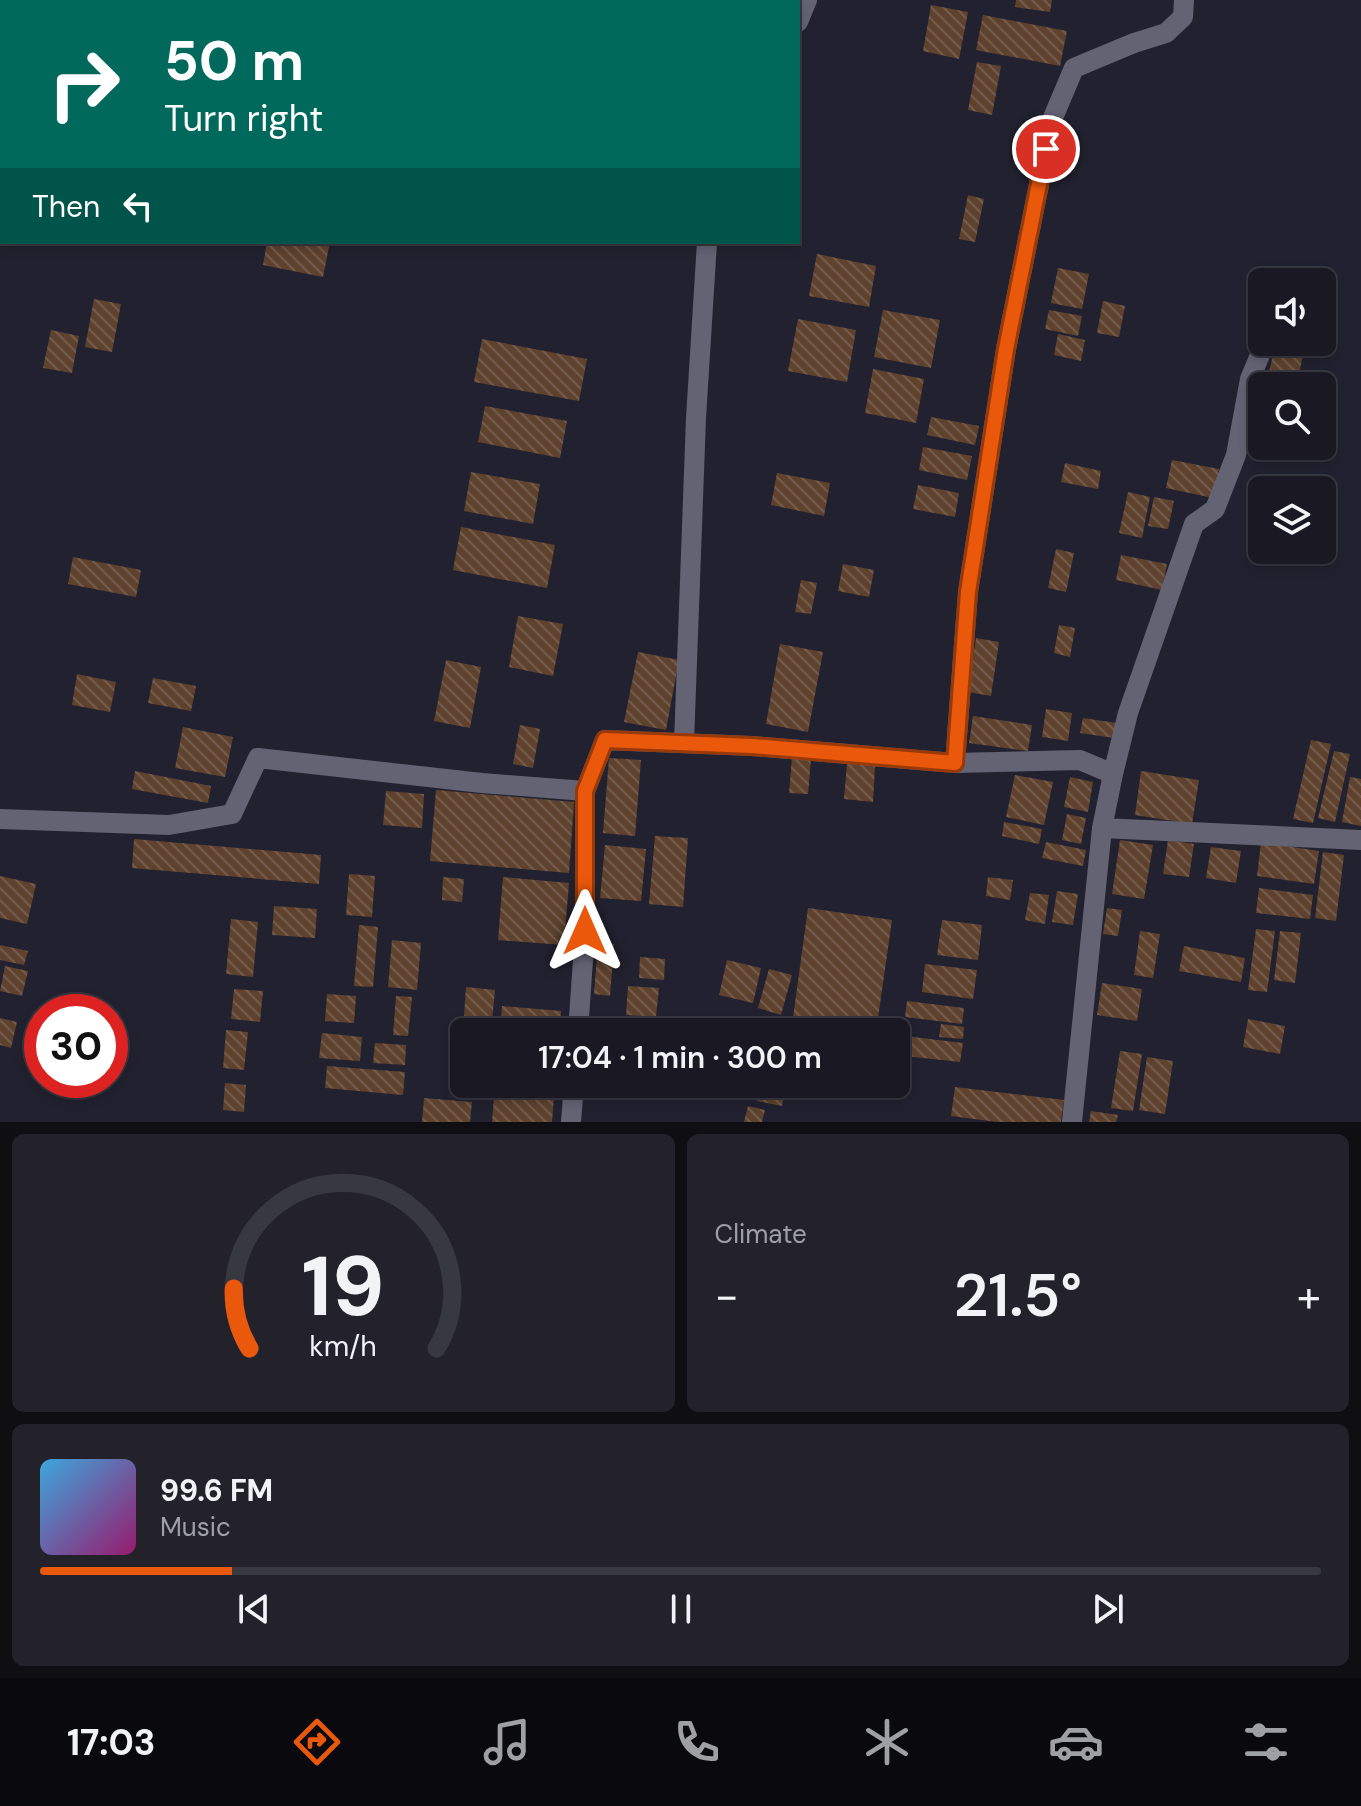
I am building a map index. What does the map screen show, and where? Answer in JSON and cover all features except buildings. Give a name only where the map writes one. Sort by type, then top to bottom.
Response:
[{"type":"street","points":[[955,763],[968,592],[1006,349],[1052,120],[1074,68],[1166,33],[1183,17],[1184,0]]},
{"type":"street","points":[[684,743],[696,418],[707,244]]},
{"type":"street","points":[[1072,1122],[1102,828],[1113,774],[1128,713],[1194,524],[1215,509],[1236,455],[1250,379],[1260,356]]},
{"type":"street","points":[[579,1018],[585,931],[585,791],[605,740],[752,746],[955,763],[1080,760],[1113,774]]},
{"type":"street","points":[[0,819],[169,825],[232,814],[258,758],[585,791]]},
{"type":"street","points":[[1102,828],[1361,840]]},
{"type":"street","points":[[571,1122],[573,1098]]},
{"type":"route","points":[[585,931],[585,791],[605,740],[752,746],[955,763],[968,592],[1006,349],[1046,149]]}]
